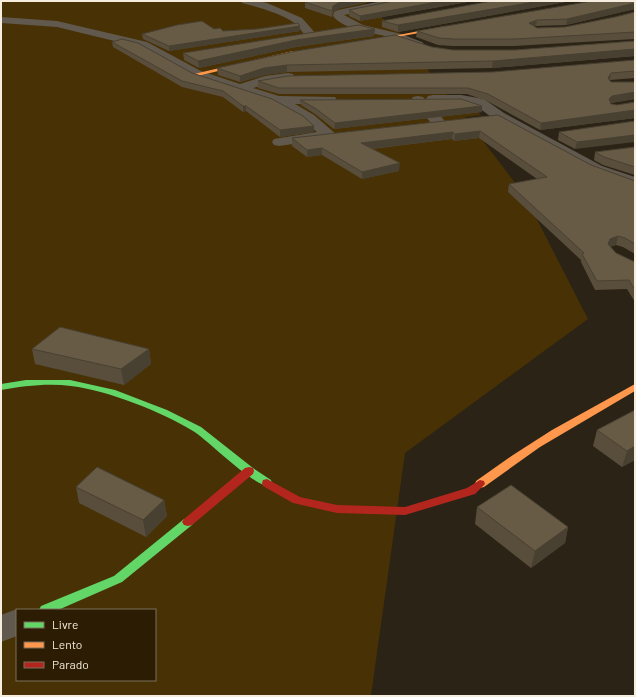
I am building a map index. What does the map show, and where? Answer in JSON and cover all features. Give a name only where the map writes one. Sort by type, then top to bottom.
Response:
[{"type":"street","points":[[246,1],[263,5],[298,20],[311,35]]},
{"type":"street","points":[[398,1],[338,14],[339,18],[359,27],[397,36],[430,47]]},
{"type":"street","points":[[1,20],[57,24],[80,28],[142,44],[169,57],[198,74],[278,100],[309,118],[330,135]]},
{"type":"street","points":[[338,30],[382,23]]},
{"type":"street","points":[[358,43],[458,25]]},
{"type":"street","points":[[296,37],[325,32]]},
{"type":"street","points":[[198,74],[256,60],[304,51]]},
{"type":"street","points":[[169,57],[184,55]]},
{"type":"street","points":[[239,88],[273,78],[301,76]]},
{"type":"street","points":[[278,100],[340,100]]},
{"type":"street","points":[[402,100],[473,100],[486,105],[499,116],[596,169],[635,183]]},
{"type":"street","points":[[418,100],[446,122],[421,126]]},
{"type":"street","points":[[475,118],[499,116]]},
{"type":"street","points":[[279,142],[345,133]]},
{"type":"street","points":[[537,137],[560,134]]},
{"type":"street","points":[[573,156],[596,153]]},
{"type":"street","points":[[1,387],[26,383],[70,383],[112,392],[164,412],[197,430],[249,470],[272,486],[297,500],[337,509],[405,511],[471,491],[506,464],[592,411],[635,387]]},
{"type":"street","points":[[47,609],[118,579],[249,470]]},
{"type":"street","points":[[1,629],[16,622]]},
{"type":"shaded area","points":[[1,1],[363,1],[399,32],[452,101],[465,101],[481,115],[465,117],[525,196],[588,319],[405,453],[371,696],[1,696]]},
{"type":"building","points":[[347,1],[333,6],[332,11],[305,2]]},
{"type":"building","points":[[393,1],[442,1],[360,16],[349,10]]},
{"type":"building","points":[[492,1],[540,1],[398,25],[382,21]]},
{"type":"building","points":[[592,1],[635,1],[635,3],[567,19],[537,20],[529,23],[537,28],[565,27],[635,12],[635,32],[515,39],[453,39],[439,38],[417,31]]},
{"type":"building","points":[[202,21],[214,29],[220,28],[223,31],[257,29],[298,23],[300,26],[169,46],[142,34],[177,25]]},
{"type":"building","points":[[359,25],[375,29],[296,40],[198,61],[183,53]]},
{"type":"building","points":[[395,35],[432,47],[453,50],[515,50],[635,41],[635,49],[493,61],[287,65],[264,68],[240,76],[217,68],[296,51]]},
{"type":"building","points":[[122,39],[138,43],[192,73],[272,99],[303,116],[314,126],[280,130],[223,91],[182,81],[112,42]]},
{"type":"building","points":[[635,60],[635,71],[611,73],[608,78],[611,82],[635,82],[635,92],[612,96],[609,99],[611,104],[617,105],[635,102],[635,110],[541,123],[488,94],[468,88],[279,88],[258,81],[287,76],[493,72]]},
{"type":"building","points":[[461,99],[482,106],[335,123],[315,108],[300,100]]},
{"type":"building","points":[[498,115],[591,165],[635,181],[635,244],[618,236],[610,239],[608,244],[616,253],[635,262],[635,290],[629,280],[597,281],[582,254],[584,253],[509,184],[547,177],[480,131],[455,134],[453,132],[361,143],[400,163],[362,172],[322,148],[307,150],[292,138]]},
{"type":"building","points":[[635,121],[635,135],[577,142],[559,132]]},
{"type":"building","points":[[635,147],[635,167],[604,157],[595,152]]},
{"type":"building","points":[[60,327],[149,349],[121,369],[32,349]]},
{"type":"building","points":[[635,410],[635,446],[627,451],[597,430]]},
{"type":"building","points":[[97,467],[164,500],[143,520],[76,487]]},
{"type":"building","points":[[511,485],[568,527],[535,551],[477,507]]},
{"type":"traffic: fast","points":[[1,387],[26,383],[70,383],[112,392],[164,412],[197,429],[249,471],[267,483]]},
{"type":"traffic: fast","points":[[47,609],[118,579],[188,522]]},
{"type":"traffic: slow","points":[[369,41],[445,27]]},
{"type":"traffic: slow","points":[[197,74],[293,52]]},
{"type":"traffic: slow","points":[[480,484],[498,470],[536,445],[635,387]]},
{"type":"traffic: jam","points":[[188,522],[249,471]]},
{"type":"traffic: jam","points":[[267,483],[297,500],[337,509],[405,511],[471,491],[480,484]]}]
